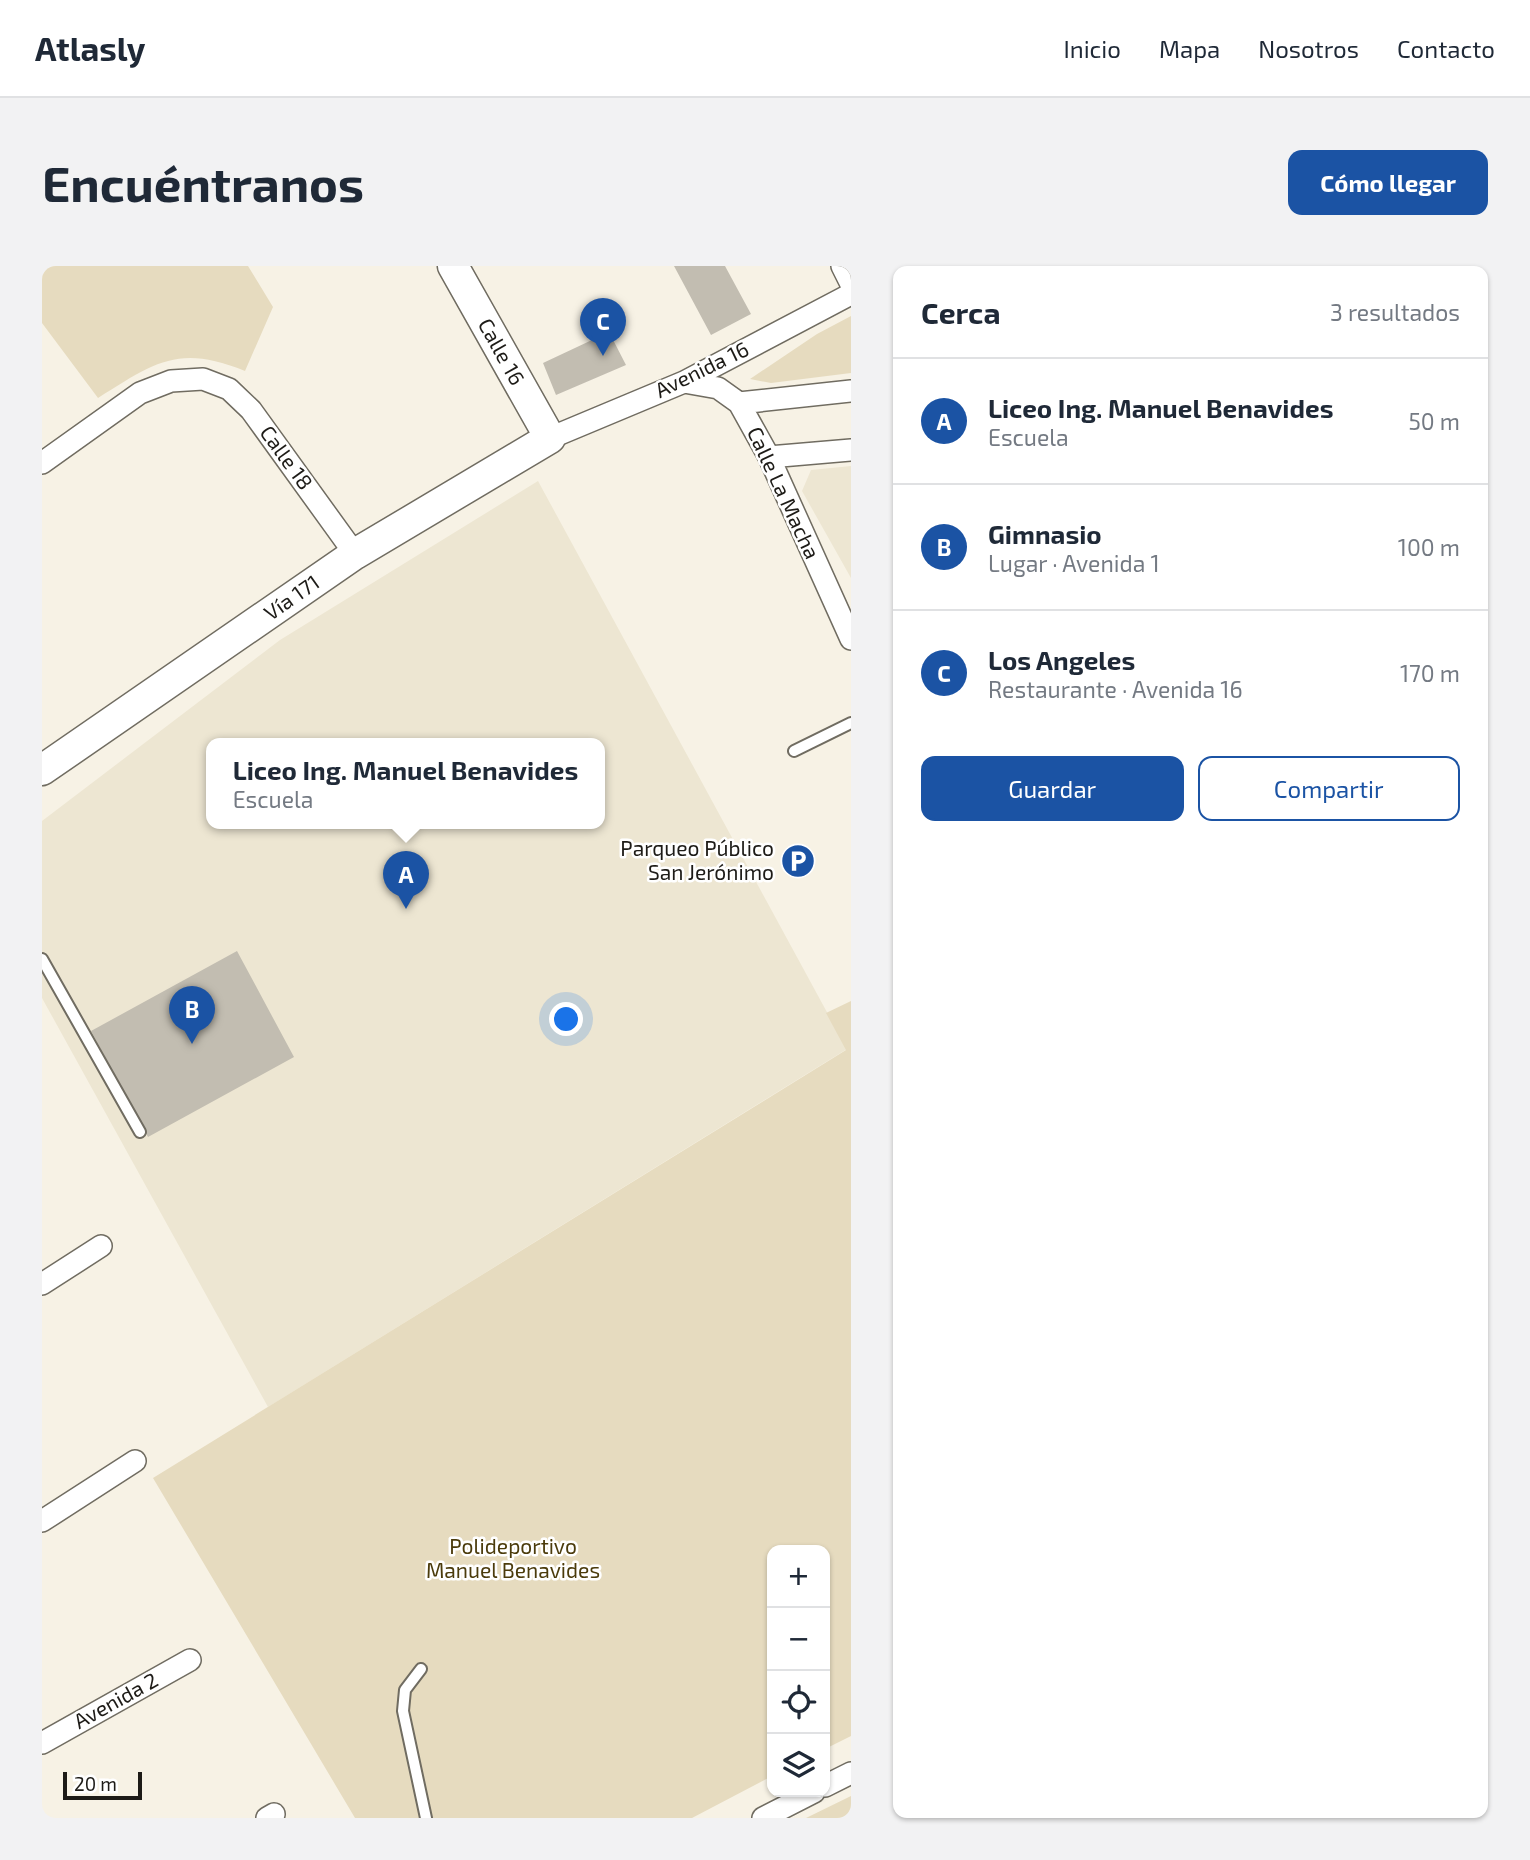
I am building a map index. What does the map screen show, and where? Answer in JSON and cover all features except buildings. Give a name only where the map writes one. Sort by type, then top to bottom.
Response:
[{"type":"main road","name":"Calle 16","points":[[453,266],[550,438]]},
{"type":"main road","name":"Vía 171","points":[[43,766],[355,554],[550,438]]},
{"type":"street","points":[[842,266],[851,284]]},
{"type":"street","name":"Avenida 16","points":[[550,438],[684,382],[851,294]]},
{"type":"street","name":"Calle 18","points":[[42,463],[140,393],[171,381],[203,379],[229,389],[251,410],[355,554]]},
{"type":"street","name":"Calle La Macha","points":[[684,382],[719,388],[739,403],[769,457],[851,639]]},
{"type":"street","points":[[739,403],[851,391]]},
{"type":"street","points":[[769,457],[851,450]]},
{"type":"street","points":[[42,1284],[101,1246]]},
{"type":"street","points":[[42,1521],[135,1461]]},
{"type":"street","name":"Avenida 2","points":[[42,1743],[190,1660]]},
{"type":"street","points":[[830,1784],[851,1773]]},
{"type":"street","points":[[763,1818],[804,1797]]},
{"type":"lane","points":[[794,751],[851,723]]},
{"type":"lane","points":[[42,959],[140,1132]]},
{"type":"lane","points":[[421,1669],[405,1690],[403,1711],[426,1818]]},
{"type":"shaded area","points":[[851,466],[851,578],[802,491],[811,470]]},
{"type":"shaded area","points":[[538,481],[847,1049],[268,1407],[42,998],[42,821],[280,640]]},
{"type":"green space","points":[[42,266],[248,266],[273,307],[245,371],[202,359],[168,361],[136,375],[98,398],[42,323]]},
{"type":"green space","points":[[851,316],[851,373],[771,383],[750,379],[817,334]]},
{"type":"green space","name":"Polideportivo Manuel Benavides","points":[[851,1001],[851,1736],[830,1746],[830,1545],[767,1545],[767,1779],[692,1818],[355,1818],[153,1478],[846,1050],[826,1013]]},
{"type":"green space","points":[[851,1796],[851,1818],[806,1818]]},
{"type":"place","name":"Los Angeles","points":[[603,356]]},
{"type":"place","name":"Parqueo Público San Jerónimo","points":[[798,861]]},
{"type":"place","name":"Liceo Ing. Manuel Benavides","points":[[406,909]]},
{"type":"place","name":"Gimnasio","points":[[192,1044]]}]
